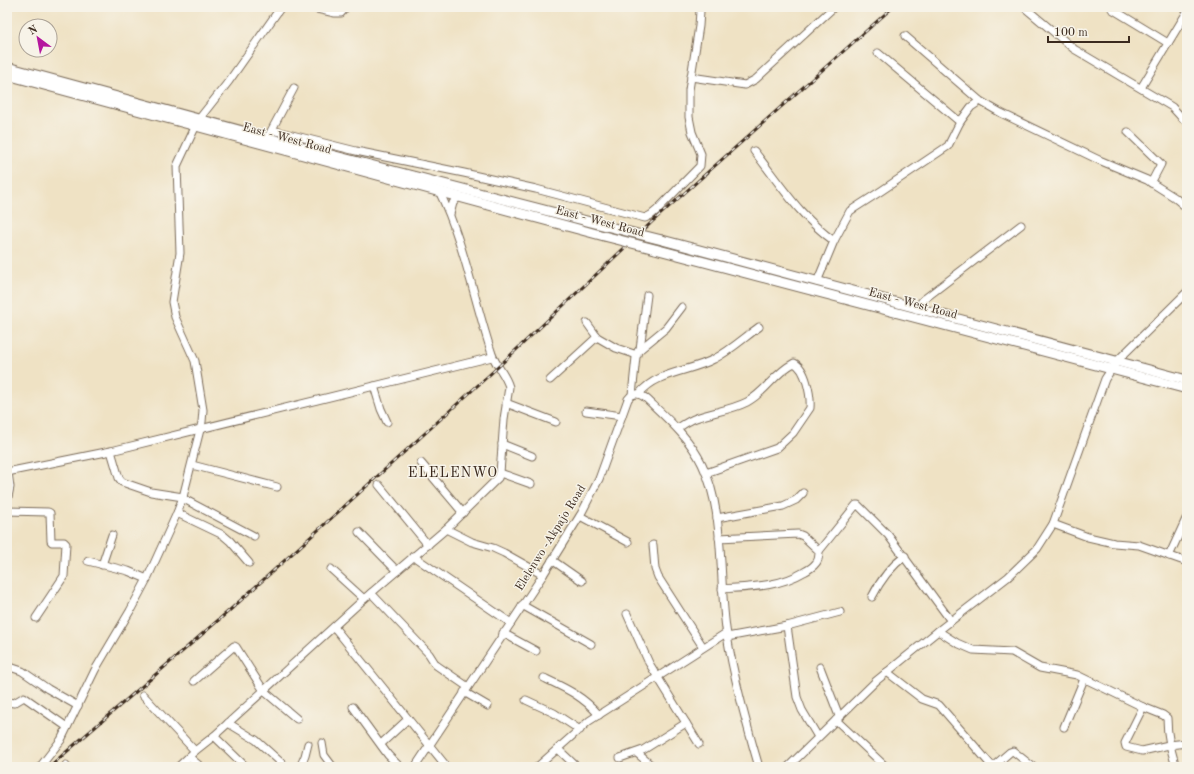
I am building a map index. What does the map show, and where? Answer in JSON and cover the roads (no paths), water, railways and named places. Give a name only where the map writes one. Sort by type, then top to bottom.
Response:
[{"type":"main road","name":"East - West Road","points":[[7,67],[458,197],[1187,390]]},
{"type":"main road","name":"East - West Road","points":[[7,75],[197,123],[269,134],[352,155],[610,227],[1187,380]]},
{"type":"street","points":[[40,767],[54,751],[95,670],[130,611],[147,579],[183,498],[201,428],[203,410],[195,361],[175,317],[172,302],[180,252],[177,166],[197,123],[229,81],[281,7]]},
{"type":"street","points":[[308,7],[335,13],[341,13],[346,7]]},
{"type":"street","points":[[352,155],[528,187],[645,218],[651,216],[700,166],[701,154],[692,132],[689,117],[689,90],[699,26],[700,12],[698,7]]},
{"type":"street","points":[[691,76],[745,85],[756,79],[834,7]]},
{"type":"street","points":[[1024,7],[1074,49],[1172,107],[1183,119],[1187,121]]},
{"type":"street","points":[[1112,9],[1168,44]]},
{"type":"street","points":[[1141,88],[1187,12]]},
{"type":"street","points":[[905,36],[980,101],[1001,114],[1085,154],[1151,183],[1174,197],[1187,208]]},
{"type":"street","points":[[878,53],[960,122]]},
{"type":"street","points":[[269,134],[294,88]]},
{"type":"street","points":[[817,282],[834,241],[850,210],[948,146],[960,122],[972,107],[980,101]]},
{"type":"street","points":[[1128,132],[1160,162],[1160,167],[1151,183]]},
{"type":"street","points":[[754,152],[795,205],[818,229],[834,241]]},
{"type":"street","points":[[178,767],[364,599],[446,529],[493,484],[500,473],[506,403],[509,387],[508,382],[492,357],[450,214],[439,191]]},
{"type":"street","points":[[450,214],[453,203],[458,197]]},
{"type":"street","points":[[916,309],[923,300],[1021,225]]},
{"type":"street","points":[[788,767],[862,694],[938,631],[996,587],[1024,563],[1043,542],[1053,524],[1105,379],[1117,361],[1187,292]]},
{"type":"street","points":[[635,394],[647,295]]},
{"type":"street","points":[[639,352],[666,328],[682,307]]},
{"type":"street","points":[[587,323],[597,337],[616,348],[639,352]]},
{"type":"street","points":[[635,394],[646,385],[659,378],[715,359],[759,327]]},
{"type":"street","points":[[550,380],[597,337]]},
{"type":"street","points":[[7,502],[10,487],[8,472],[111,451],[492,357]]},
{"type":"street","points":[[678,428],[696,418],[746,402],[754,397],[774,376],[785,368],[794,363],[800,367],[806,381],[810,408],[793,433],[777,448],[706,473]]},
{"type":"street","points":[[374,386],[381,409],[387,422]]},
{"type":"street","points":[[635,394],[646,398],[678,428],[697,455],[706,473],[714,495],[727,635],[741,706],[759,767]]},
{"type":"street","name":"Elelenwo -Akpajo Road","points":[[415,767],[543,575],[580,516],[599,479],[628,399],[635,394]]},
{"type":"street","points":[[506,403],[556,422]]},
{"type":"street","points":[[586,411],[622,416]]},
{"type":"street","points":[[502,444],[532,456]]},
{"type":"street","points":[[111,451],[119,478],[122,482],[151,492],[183,498],[254,536]]},
{"type":"street","points":[[421,463],[463,513]]},
{"type":"street","points":[[192,465],[277,487]]},
{"type":"street","points":[[500,473],[531,484]]},
{"type":"street","points":[[379,485],[428,545]]},
{"type":"street","points":[[717,518],[783,506],[796,500],[803,493]]},
{"type":"street","points":[[722,589],[763,586],[793,578],[816,564],[819,551],[856,505],[858,505],[888,535],[905,556],[951,621]]},
{"type":"street","points":[[7,511],[50,513],[51,541],[64,542],[66,544],[64,576],[36,618]]},
{"type":"street","points":[[177,513],[230,540],[249,563]]},
{"type":"street","points":[[580,516],[628,542]]},
{"type":"street","points":[[1169,556],[1186,519]]},
{"type":"street","points":[[1053,524],[1088,537],[1114,543],[1139,545],[1187,562]]},
{"type":"street","points":[[446,529],[472,542],[504,553],[543,575]]},
{"type":"street","points":[[359,532],[397,571]]},
{"type":"street","points":[[719,538],[798,534],[803,536],[819,551]]},
{"type":"street","points":[[102,565],[112,535]]},
{"type":"street","points":[[653,545],[655,569],[658,577],[703,647]]},
{"type":"street","points":[[413,556],[511,623]]},
{"type":"street","points":[[872,597],[888,570],[905,556]]},
{"type":"street","points":[[552,560],[582,581]]},
{"type":"street","points":[[88,561],[128,571],[147,579]]},
{"type":"street","points":[[330,569],[364,599]]},
{"type":"street","points":[[371,593],[429,654],[436,665],[488,706]]},
{"type":"street","points":[[522,605],[591,644]]},
{"type":"street","points":[[537,767],[589,721],[703,647],[727,635],[787,626],[840,612]]},
{"type":"street","points":[[627,614],[643,652],[699,744]]},
{"type":"street","points":[[787,626],[797,697],[802,710],[818,737]]},
{"type":"street","points":[[334,627],[430,744],[447,767]]},
{"type":"street","points":[[938,631],[957,643],[973,650],[1012,652],[1040,668],[1072,673],[1142,707],[1165,716],[1166,732],[1176,767]]},
{"type":"street","points":[[503,633],[536,651]]},
{"type":"street","points":[[194,681],[234,646],[264,690],[296,719]]},
{"type":"street","points":[[7,666],[22,671],[48,689],[78,706]]},
{"type":"street","points":[[820,667],[837,718],[886,767]]},
{"type":"street","points":[[887,672],[920,698],[939,705],[991,765],[995,765],[1013,751],[1033,767]]},
{"type":"street","points":[[544,678],[577,694],[599,715]]},
{"type":"street","points":[[1064,727],[1084,679]]},
{"type":"street","points":[[143,695],[195,751]]},
{"type":"street","points":[[7,702],[14,703],[24,697],[67,727]]},
{"type":"street","points":[[526,700],[554,713],[580,730]]},
{"type":"street","points":[[353,707],[388,755],[400,767]]},
{"type":"street","points":[[1142,707],[1125,743],[1126,747],[1142,751],[1187,743]]},
{"type":"street","points":[[381,744],[408,719]]},
{"type":"street","points":[[228,723],[256,740],[286,767]]},
{"type":"street","points":[[620,758],[637,753],[686,723]]},
{"type":"street","points":[[214,736],[245,766]]},
{"type":"street","points":[[322,743],[324,755],[333,767]]},
{"type":"street","points":[[300,767],[306,756],[308,744]]},
{"type":"street","points":[[558,749],[574,766]]},
{"type":"street","points":[[637,753],[652,767]]},
{"type":"street","points":[[189,757],[201,767]]},
{"type":"railway","points":[[49,767],[230,610],[498,367],[653,221],[893,7]]},
{"type":"district","name":"ELELENWO","points":[[453,473]]}]
